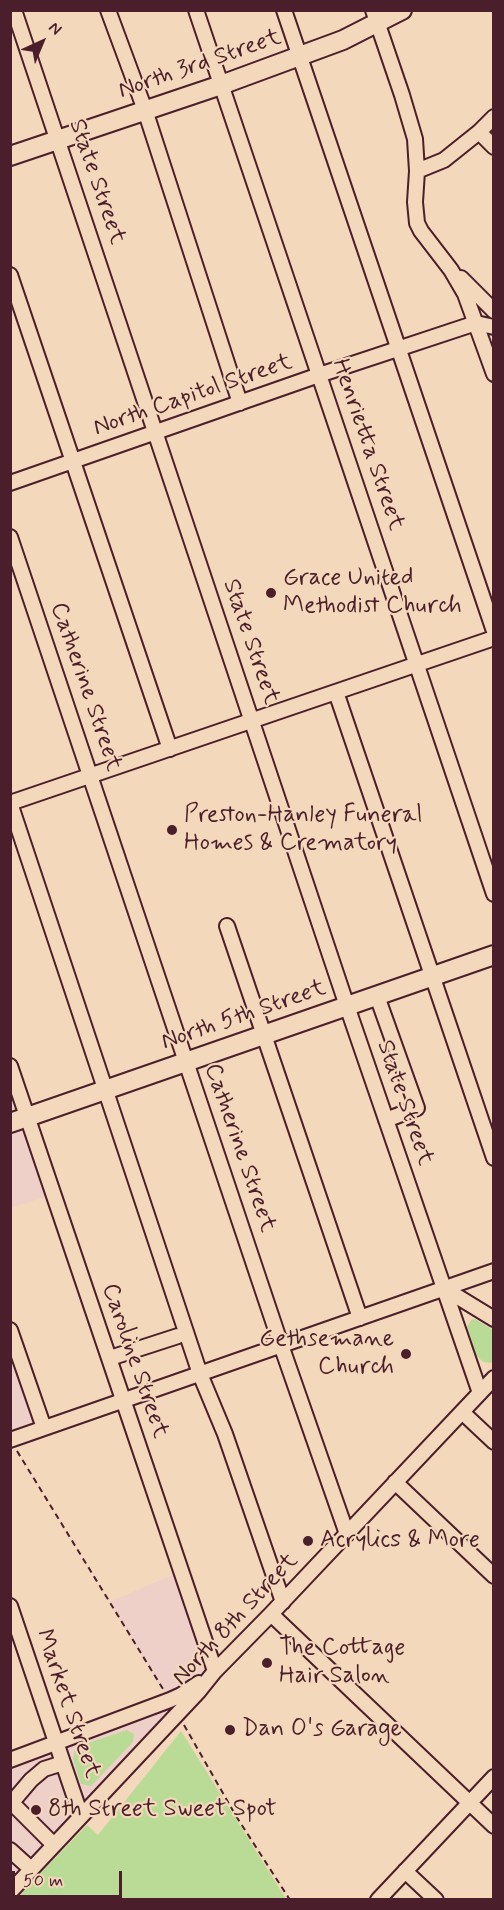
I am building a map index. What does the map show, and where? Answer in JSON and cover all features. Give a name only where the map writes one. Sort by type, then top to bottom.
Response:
[{"type":"main road","name":"North 3rd Street","points":[[10,156],[222,85],[343,40],[375,17],[402,10]]},
{"type":"main road","name":"North 5th Street","points":[[19,1120],[494,955]]},
{"type":"street","name":"State Street","points":[[14,10],[347,1006],[480,1393]]},
{"type":"street","points":[[108,10],[145,110],[240,404]]},
{"type":"street","name":"Henrietta Street","points":[[196,10],[494,894]]},
{"type":"street","points":[[284,10],[494,631]]},
{"type":"street","points":[[375,17],[415,139],[417,223],[462,289],[494,374]]},
{"type":"street","points":[[417,171],[444,160],[494,117]]},
{"type":"street","points":[[478,132],[494,147]]},
{"type":"street","points":[[439,255],[494,311]]},
{"type":"street","points":[[10,275],[170,749]]},
{"type":"street","points":[[476,323],[494,327]]},
{"type":"street","name":"North Capitol Street","points":[[10,483],[319,375],[476,323]]},
{"type":"street","name":"Catherine Street","points":[[10,537],[281,1345],[347,1534]]},
{"type":"street","points":[[283,1602],[225,1434],[200,1374],[10,803],[494,638]]},
{"type":"street","points":[[336,692],[494,1158]]},
{"type":"street","points":[[227,926],[360,1318]]},
{"type":"street","points":[[377,996],[417,1108],[386,1120]]},
{"type":"street","name":"Caroline Street","points":[[10,1066],[19,1120],[110,1358],[215,1671]]},
{"type":"street","points":[[13,1445],[44,1428],[494,1271]]},
{"type":"street","points":[[445,1289],[494,1319]]},
{"type":"street","points":[[10,1330],[44,1428]]},
{"type":"street","points":[[110,1358],[178,1336]]},
{"type":"street","name":"North 8th Street","points":[[10,1892],[178,1714],[215,1671],[494,1378]]},
{"type":"street","points":[[462,1412],[494,1442]]},
{"type":"street","points":[[395,1482],[494,1576]]},
{"type":"street","name":"Market Street","points":[[10,1606],[81,1816]]},
{"type":"street","points":[[271,1614],[494,1826]]},
{"type":"street","points":[[10,1760],[170,1700],[190,1690],[215,1671]]},
{"type":"street","points":[[54,1845],[14,1805],[14,1800],[44,1769],[63,1763]]},
{"type":"street","points":[[378,1899],[494,1777]]},
{"type":"street","points":[[10,1850],[31,1869]]},
{"type":"street","points":[[405,1871],[435,1899]]},
{"type":"path","points":[[13,1445],[170,1700]]},
{"type":"path","points":[[178,1714],[236,1816],[290,1899]]},
{"type":"shaded area","points":[[10,1065],[54,1194],[11,1208],[10,1208]]},
{"type":"shaded area","points":[[10,1330],[44,1428],[10,1440]]},
{"type":"shaded area","points":[[182,1571],[215,1671],[11,1890],[10,1759],[169,1700],[109,1602]]},
{"type":"green space","points":[[475,1319],[493,1330],[493,1360],[491,1363],[483,1362],[476,1355],[467,1327],[471,1320]]},
{"type":"green space","points":[[127,1730],[134,1734],[133,1742],[91,1786],[81,1784],[73,1759],[75,1749]]},
{"type":"green space","points":[[181,1731],[286,1899],[16,1899],[87,1825],[98,1835]]},
{"type":"place","name":"Grace United Methodist Church","points":[[271,593]]},
{"type":"place","name":"Preston-Hanley Funeral Homes & Crematory","points":[[172,830]]},
{"type":"place","name":"Gethsemane Church","points":[[406,1354]]},
{"type":"place","name":"Acrylics & More","points":[[308,1541]]},
{"type":"place","name":"The Cottage Hair Salon","points":[[267,1663]]},
{"type":"place","name":"Dan O's Garage","points":[[230,1730]]},
{"type":"place","name":"8th Street Sweet Spot","points":[[36,1810]]}]
